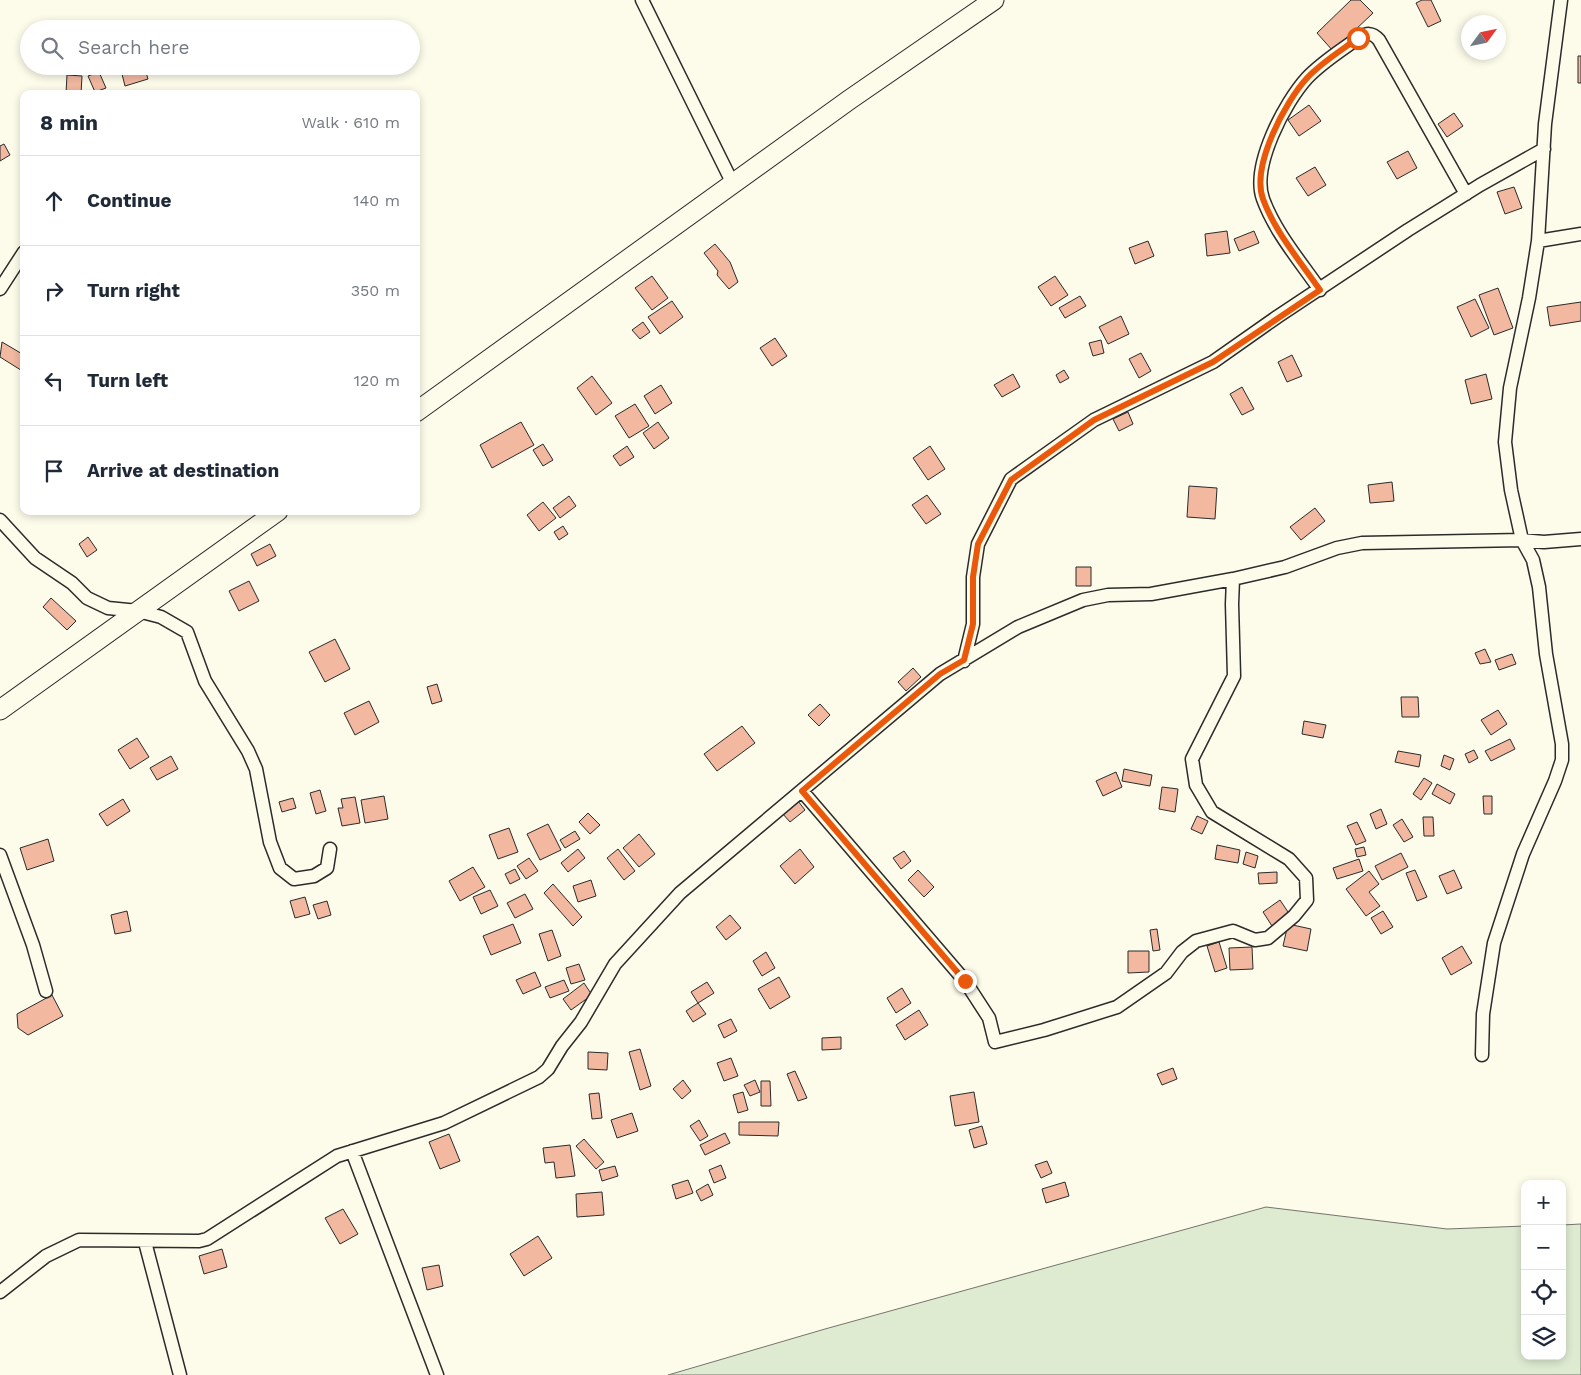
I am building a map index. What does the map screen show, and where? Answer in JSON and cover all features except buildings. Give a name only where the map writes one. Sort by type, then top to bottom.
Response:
[{"type":"street","points":[[642,0],[733,184]]},
{"type":"street","points":[[420,409],[733,184],[994,0]]},
{"type":"street","points":[[1482,1055],[1483,1014],[1494,943],[1523,854],[1555,781],[1562,760],[1562,744],[1546,654],[1539,588],[1533,560],[1522,540],[1511,490],[1504,442],[1510,388],[1529,298],[1538,241],[1544,149],[1561,0]]},
{"type":"street","points":[[1320,290],[1286,241],[1262,198],[1264,155],[1287,103],[1308,77],[1358,38],[1367,33],[1375,35],[1379,40],[1466,194]]},
{"type":"street","points":[[964,660],[973,624],[973,577],[978,544],[1011,480],[1094,420],[1213,362],[1466,194],[1544,149]]},
{"type":"street","points":[[1538,241],[1581,234]]},
{"type":"street","points":[[0,289],[20,258]]},
{"type":"street","points":[[0,710],[272,515]]},
{"type":"street","points":[[0,520],[35,558],[72,583],[87,598],[108,608],[138,611],[161,617],[187,632],[205,681],[248,751],[256,769],[270,842],[280,868],[294,879],[314,876],[327,868],[330,849]]},
{"type":"street","points":[[0,1292],[46,1256],[79,1240],[146,1242],[199,1241],[207,1239],[314,1170],[352,1151],[444,1123],[539,1077],[548,1069],[562,1046],[581,1022],[615,964],[680,893],[940,674],[986,644],[1018,627],[1083,600],[1108,594],[1151,594],[1233,579],[1285,567],[1337,548],[1362,543],[1522,540],[1544,542],[1581,539]]},
{"type":"street","points":[[802,791],[965,981],[989,1018],[995,1042],[1044,1030],[1117,1007],[1166,973],[1182,952],[1196,941],[1233,931],[1255,940],[1268,938],[1294,916],[1307,900],[1306,878],[1289,859],[1212,812],[1196,785],[1192,759],[1234,676],[1233,579]]},
{"type":"street","points":[[0,855],[33,945],[46,991]]},
{"type":"street","points":[[352,1151],[437,1375]]},
{"type":"street","points":[[146,1242],[180,1375]]},
{"type":"green space","points":[[1266,1207],[1447,1229],[1521,1226],[1521,1360],[1566,1360],[1566,1225],[1581,1224],[1581,1375],[668,1375],[825,1329]]},
{"type":"route","points":[[965,981],[802,791],[940,674],[964,660],[973,624],[973,577],[978,544],[1011,480],[1094,420],[1213,362],[1278,316],[1320,290],[1286,241],[1262,198],[1264,155],[1287,103],[1308,77],[1358,38]]}]
